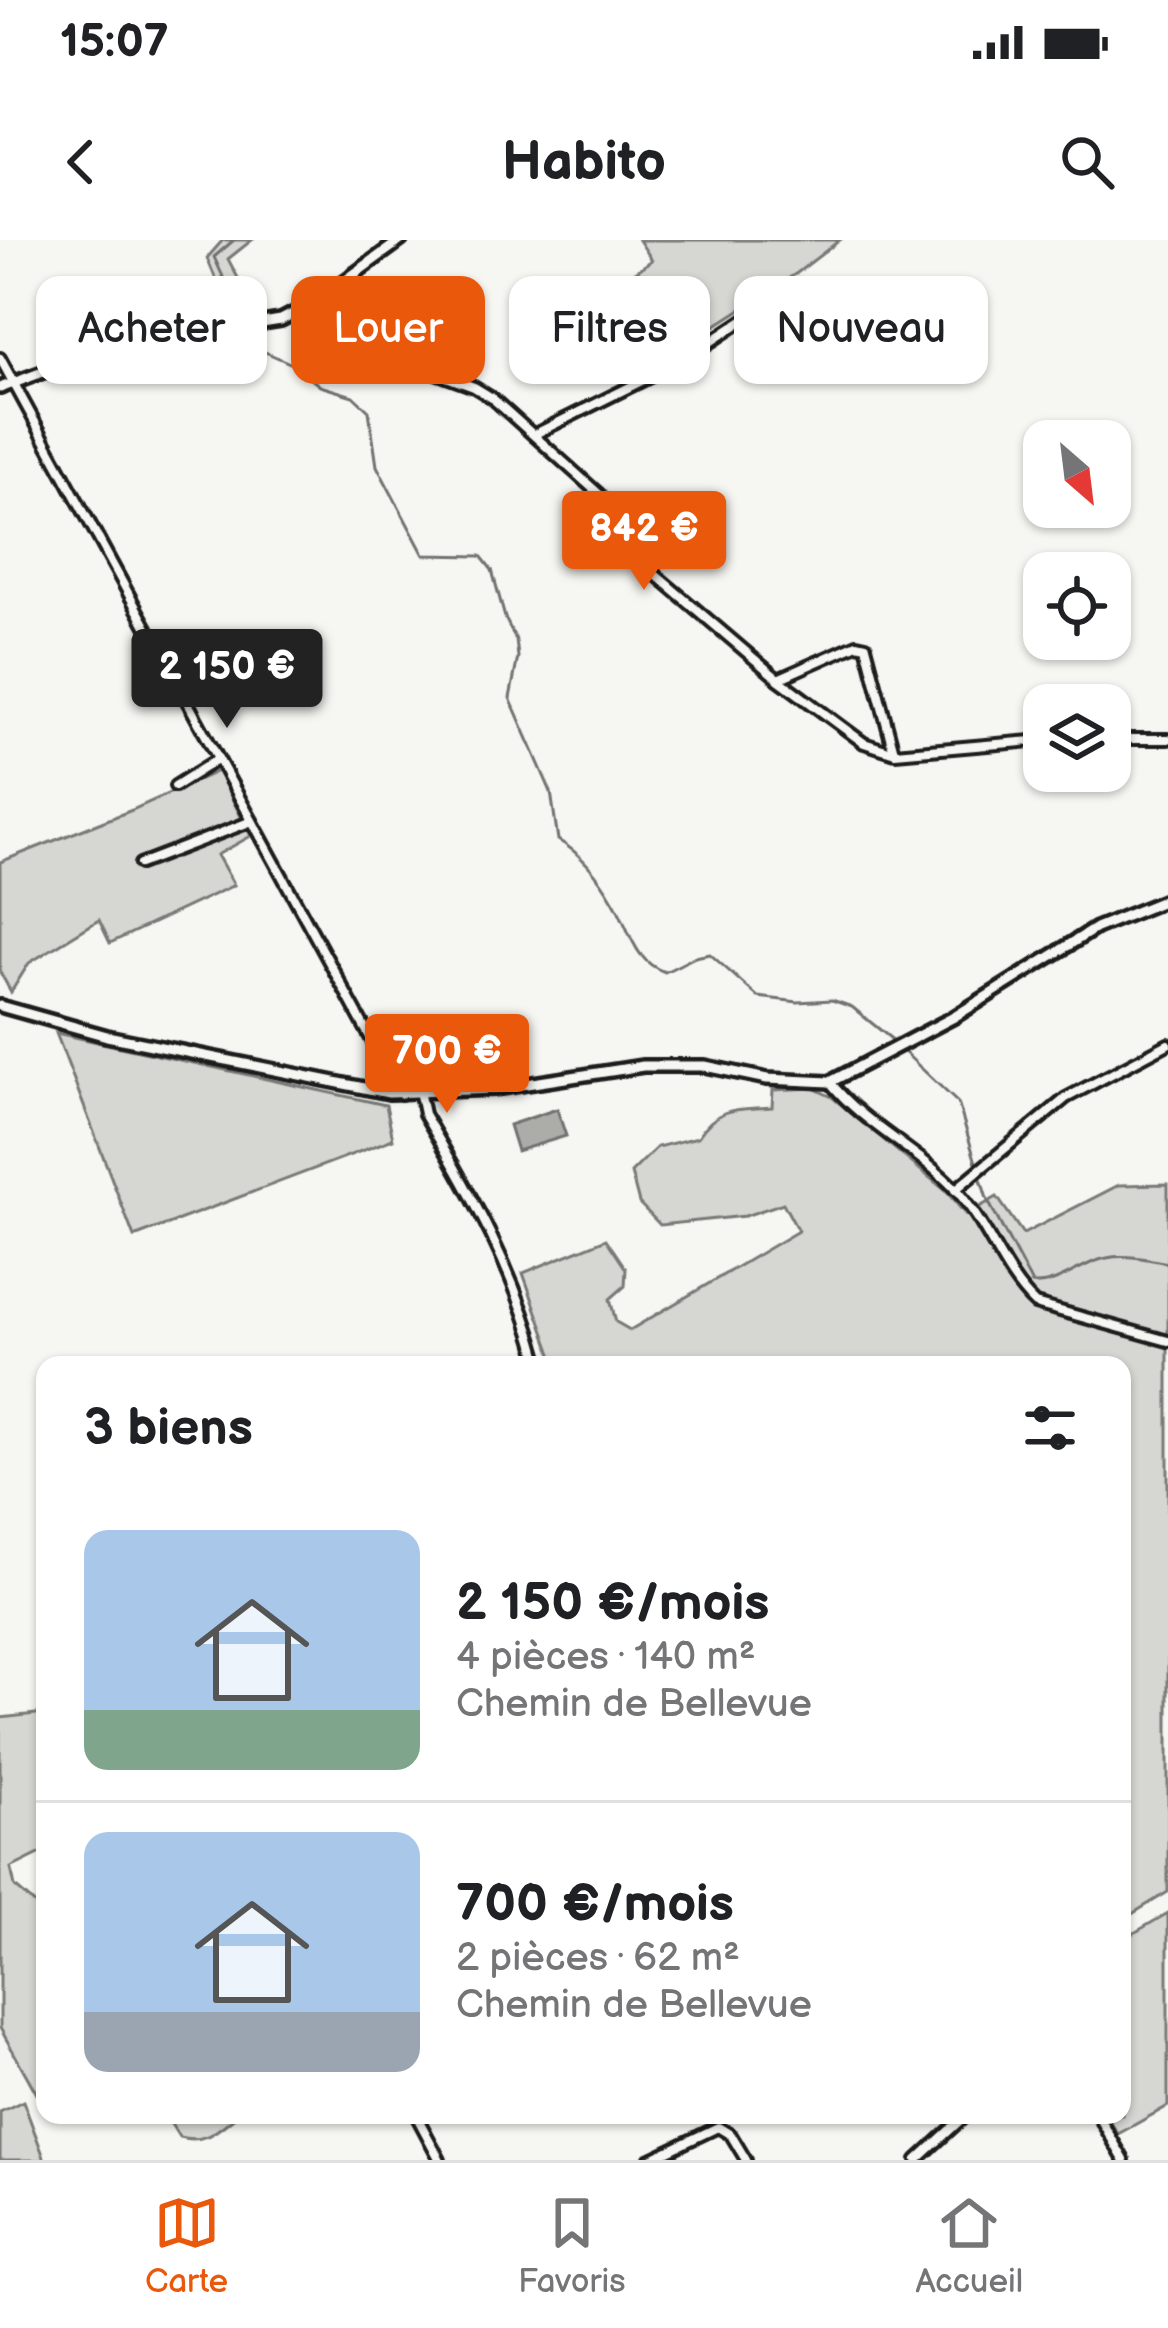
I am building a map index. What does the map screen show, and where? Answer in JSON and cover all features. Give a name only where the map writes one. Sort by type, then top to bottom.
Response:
[{"type":"street","points":[[349,276],[401,240]]},
{"type":"street","points":[[0,388],[107,348],[291,316]]},
{"type":"street","points":[[535,434],[680,362],[734,326]]},
{"type":"street","points":[[0,358],[401,1094]]},
{"type":"street","points":[[466,384],[535,434],[599,494],[650,569],[778,680],[864,743],[895,753],[1023,742]]},
{"type":"street","points":[[778,680],[857,644],[866,646],[895,753]]},
{"type":"street","points":[[1131,739],[1168,739]]},
{"type":"street","points":[[175,787],[218,759]]},
{"type":"street","points":[[140,865],[252,821]]},
{"type":"street","points":[[0,1006],[242,1066],[401,1094],[494,1089],[644,1066],[705,1066],[766,1079],[830,1082],[908,1043],[1077,939],[1168,898]]},
{"type":"street","points":[[956,1190],[1074,1092],[1168,1044]]},
{"type":"street","points":[[830,1082],[956,1190],[998,1248],[1022,1292],[1035,1304],[1168,1341]]},
{"type":"street","points":[[420,1095],[424,1114],[501,1253],[526,1310],[538,1356]]},
{"type":"street","points":[[421,2124],[440,2160]]},
{"type":"street","points":[[917,2160],[956,2124]]},
{"type":"street","points":[[1103,2124],[1124,2160]]},
{"type":"street","points":[[649,2160],[718,2127],[731,2135],[746,2160]]},
{"type":"shaded area","points":[[223,240],[252,240],[228,259],[237,276],[214,276],[207,258]]},
{"type":"shaded area","points":[[639,240],[840,240],[792,276],[734,276],[734,313],[710,329],[710,276],[630,276],[652,260]]},
{"type":"shaded area","points":[[218,771],[251,836],[217,855],[234,885],[110,943],[99,920],[29,963],[11,992],[0,972],[0,862]]},
{"type":"shaded area","points":[[56,1033],[386,1105],[393,1139],[134,1237]]},
{"type":"shaded area","points":[[813,1088],[832,1097],[946,1191],[966,1215],[997,1197],[1023,1234],[1119,1185],[1168,1184],[1168,1892],[1131,1915],[1131,1356],[553,1356],[523,1273],[606,1239],[626,1269],[625,1286],[610,1299],[616,1322],[630,1330],[798,1231],[783,1203],[745,1216],[660,1225],[639,1203],[631,1173],[657,1147],[698,1137],[721,1114],[772,1107],[773,1090]]},
{"type":"shaded area","points":[[557,1109],[566,1136],[517,1151],[509,1125]]},
{"type":"shaded area","points":[[36,1714],[36,1856],[11,1868],[15,1887],[36,1905],[36,2092],[0,2028],[0,1718]]},
{"type":"shaded area","points":[[1168,1913],[1168,2106],[1118,2134],[1112,2124],[1131,2124],[1131,1935]]},
{"type":"shaded area","points":[[23,2101],[45,2160],[0,2160],[0,2112]]},
{"type":"shaded area","points":[[171,2124],[225,2124],[196,2139],[179,2137]]},
{"type":"waterway","points":[[234,240],[214,257],[251,338],[263,351],[292,364],[320,386],[353,396],[369,411],[377,466],[424,555],[481,556],[492,570],[516,640],[518,657],[510,698],[551,792],[558,840],[597,876],[646,961],[665,972],[710,954],[758,997],[832,1000],[852,1007],[895,1042]]},
{"type":"waterway","points":[[902,1050],[958,1103],[987,1199],[1032,1284],[1052,1281],[1107,1258],[1168,1263]]}]
